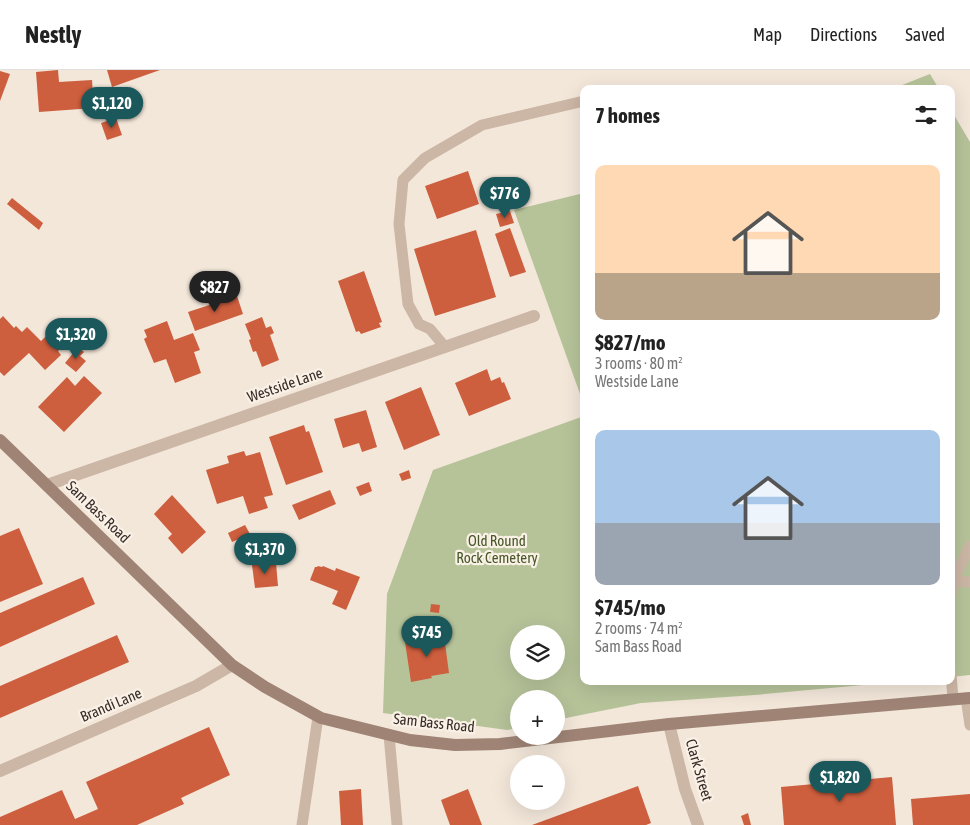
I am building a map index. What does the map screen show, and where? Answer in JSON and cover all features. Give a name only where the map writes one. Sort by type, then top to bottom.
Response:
[{"type":"main road","name":"Sam Bass Road","points":[[0,440],[232,665],[265,687],[318,717],[345,726],[410,740],[455,745],[500,744],[669,724],[963,698]]},
{"type":"street","name":"Westside Lane","points":[[47,485],[534,316]]},
{"type":"street","name":"Brandi Lane","points":[[0,771],[196,686],[232,665]]},
{"type":"street","name":"Clark Street","points":[[669,724],[686,790],[698,825]]},
{"type":"lane","points":[[445,347],[430,329],[419,324],[408,304],[399,224],[403,180],[425,158],[482,125],[580,102]]},
{"type":"lane","points":[[955,575],[970,546]]},
{"type":"lane","points":[[955,581],[970,582]]},
{"type":"lane","points":[[955,682],[963,698],[970,725]]},
{"type":"lane","points":[[302,825],[318,717]]},
{"type":"lane","points":[[388,736],[396,824]]},
{"type":"green space","points":[[930,74],[937,85],[902,85]]},
{"type":"green space","points":[[955,117],[970,142],[970,675],[955,677]]},
{"type":"green space","points":[[580,194],[580,394],[514,210]]},
{"type":"green space","name":"Old Round Rock Cemetery","points":[[580,417],[580,685],[864,685],[641,703],[565,718],[565,690],[510,690],[510,730],[507,730],[383,713],[387,594],[433,470]]},
{"type":"building","points":[[58,70],[59,82],[92,80],[94,108],[39,112],[36,72]]},
{"type":"building","points":[[107,70],[160,70],[112,87]]},
{"type":"building","points":[[0,71],[10,74],[0,101]]},
{"type":"building","points":[[116,118],[122,135],[107,140],[101,123]]},
{"type":"building","points":[[468,171],[479,204],[437,219],[425,186]]},
{"type":"building","points":[[12,198],[43,223],[39,230],[7,204]]},
{"type":"building","points":[[510,211],[514,223],[500,227],[496,214]]},
{"type":"building","points":[[510,228],[526,272],[510,277],[495,234]]},
{"type":"building","points":[[476,230],[496,297],[435,316],[414,249]]},
{"type":"building","points":[[364,271],[382,322],[379,323],[381,327],[361,334],[359,331],[356,332],[338,281]]},
{"type":"building","points":[[237,296],[243,314],[195,331],[188,312]]},
{"type":"building","points":[[3,316],[14,328],[16,326],[22,332],[27,327],[41,341],[63,320],[71,328],[67,332],[72,338],[58,351],[61,355],[45,370],[29,353],[4,376],[0,372],[0,319]]},
{"type":"building","points":[[262,317],[266,328],[271,326],[274,333],[270,335],[279,360],[262,367],[256,351],[253,352],[249,340],[251,339],[245,324]]},
{"type":"building","points":[[167,321],[174,340],[193,333],[200,350],[194,352],[201,373],[175,383],[166,359],[154,363],[144,339],[147,337],[144,330]]},
{"type":"building","points":[[78,347],[84,352],[80,356],[86,361],[76,372],[65,363]]},
{"type":"building","points":[[487,369],[491,381],[500,377],[502,383],[504,382],[511,399],[469,416],[455,383]]},
{"type":"building","points":[[84,376],[102,393],[64,432],[38,407],[67,377],[75,386]]},
{"type":"building","points":[[421,387],[440,435],[404,450],[385,402]]},
{"type":"building","points":[[366,410],[377,447],[362,452],[359,443],[343,448],[334,419]]},
{"type":"building","points":[[304,425],[306,432],[309,431],[323,472],[286,485],[269,437]]},
{"type":"building","points":[[244,451],[246,456],[260,452],[273,495],[264,497],[268,508],[249,514],[243,496],[217,504],[206,470],[229,463],[227,456]]},
{"type":"building","points":[[409,470],[411,478],[402,481],[399,474]]},
{"type":"building","points":[[369,482],[372,491],[360,496],[356,487]]},
{"type":"building","points":[[330,490],[336,504],[299,520],[292,505]]},
{"type":"building","points":[[172,495],[206,532],[182,554],[168,538],[172,534],[154,514]]},
{"type":"building","points":[[245,525],[250,534],[232,542],[228,533]]},
{"type":"building","points":[[19,528],[43,584],[0,602],[0,536]]},
{"type":"building","points":[[276,563],[278,586],[255,588],[252,565]]},
{"type":"building","points":[[318,566],[335,571],[336,568],[360,577],[346,610],[332,604],[338,591],[310,580],[315,567]]},
{"type":"building","points":[[83,577],[95,604],[0,647],[0,613]]},
{"type":"building","points":[[431,604],[440,605],[439,613],[430,612]]},
{"type":"building","points":[[117,635],[129,662],[0,718],[0,686]]},
{"type":"building","points":[[444,636],[449,673],[411,682],[405,642]]},
{"type":"building","points":[[209,727],[230,775],[181,798],[184,804],[137,825],[0,825],[0,817],[62,790],[75,819],[98,809],[86,782]]},
{"type":"building","points":[[892,777],[896,825],[784,825],[781,787]]},
{"type":"building","points":[[638,786],[651,823],[646,825],[532,825]]},
{"type":"building","points":[[361,789],[363,825],[341,825],[339,791]]},
{"type":"building","points":[[468,789],[482,825],[450,825],[441,800]]},
{"type":"building","points":[[970,794],[970,825],[913,825],[911,799]]},
{"type":"building","points":[[748,813],[751,825],[744,825],[741,816]]}]
